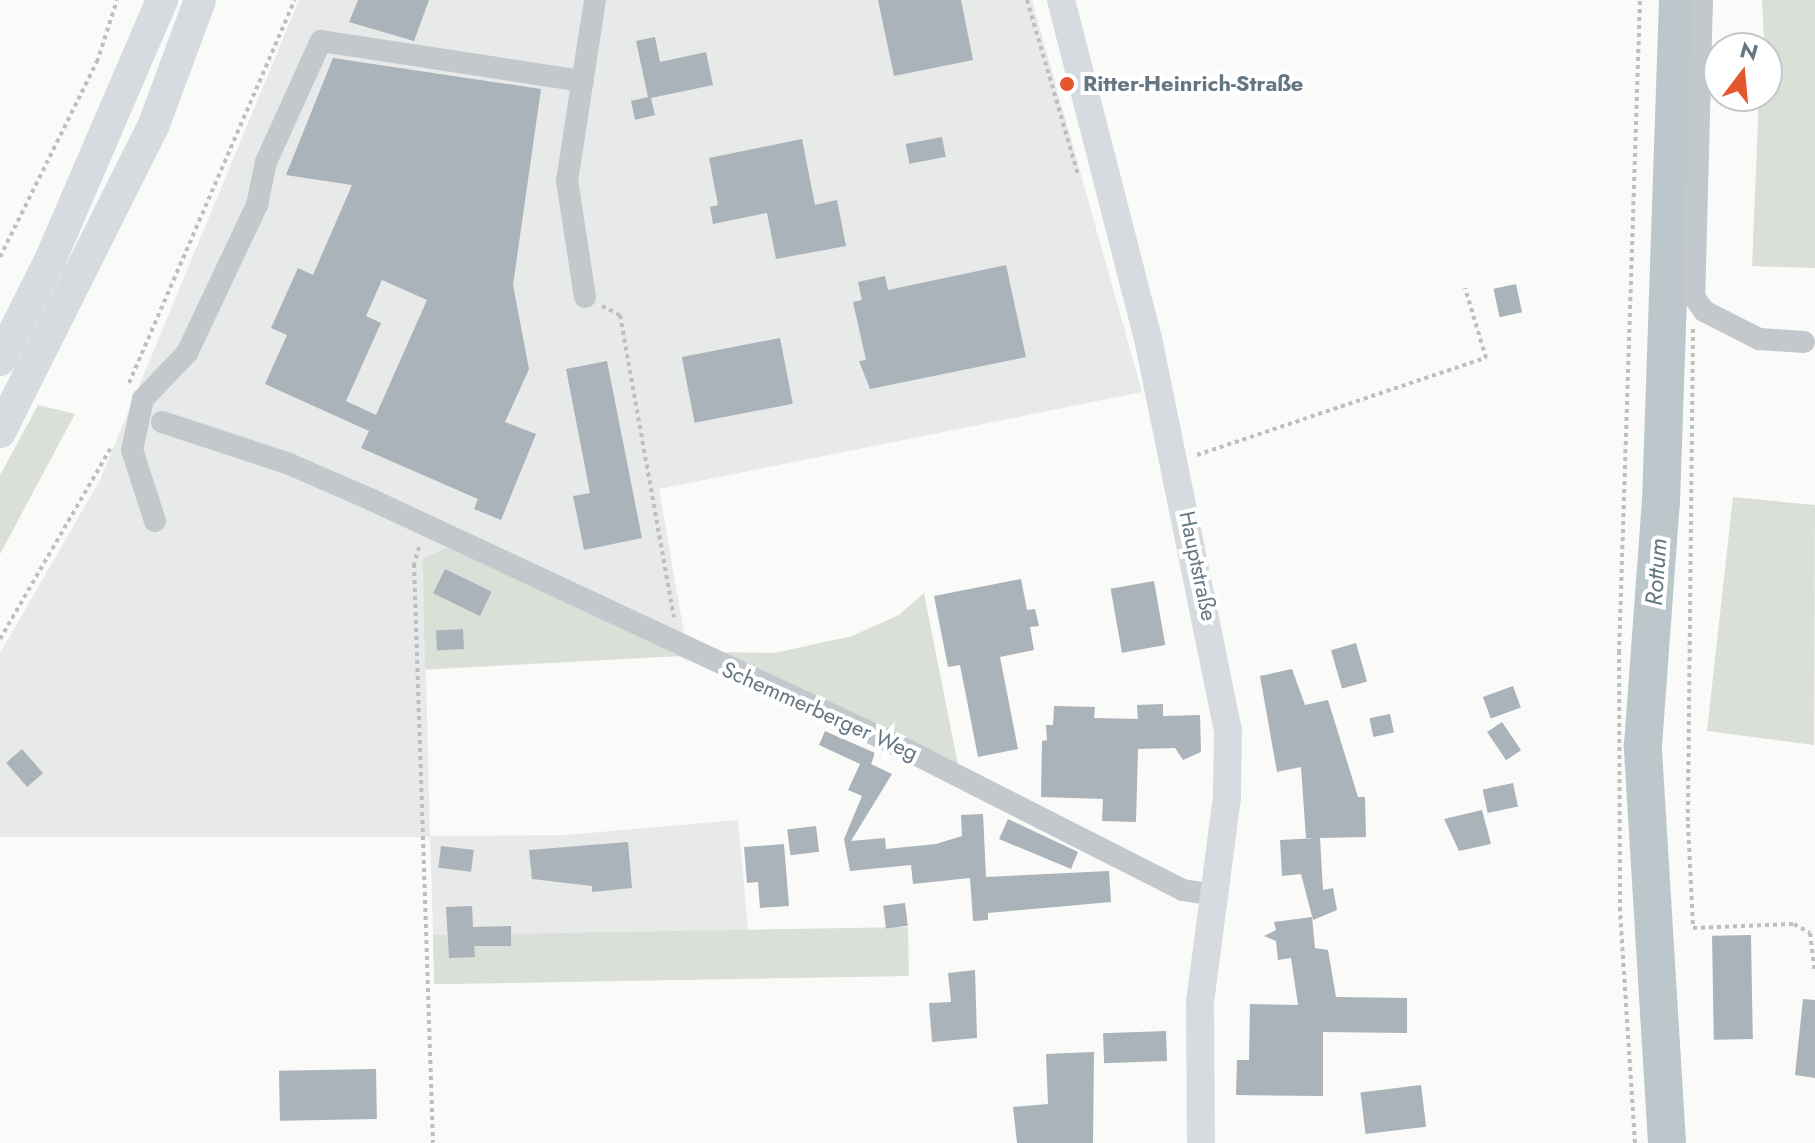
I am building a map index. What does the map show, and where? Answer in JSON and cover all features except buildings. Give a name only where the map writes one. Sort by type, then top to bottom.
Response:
[{"type":"highway","points":[[0,360],[57,245],[162,0]]},
{"type":"highway","points":[[0,432],[153,127],[200,0]]},
{"type":"main road","name":"Hauptstraße","points":[[1061,0],[1175,462],[1228,730],[1227,797],[1200,1003],[1201,1143]]},
{"type":"street","points":[[585,297],[567,181],[595,0]]},
{"type":"street","points":[[1702,0],[1694,297],[1704,311],[1759,339],[1804,342]]},
{"type":"street","points":[[155,521],[132,450],[143,399],[187,353],[257,205],[266,162],[321,41],[583,81]]},
{"type":"street","name":"Schemmerberger Weg","points":[[162,422],[287,463],[372,500],[679,648],[916,754],[1183,890],[1213,895]]},
{"type":"path","points":[[0,257],[97,62],[117,0]]},
{"type":"path","points":[[128,388],[295,0]]},
{"type":"path","points":[[1635,1143],[1620,911],[1619,653],[1640,0]]},
{"type":"path","points":[[1175,462],[1486,358],[1465,288]]},
{"type":"path","points":[[585,297],[620,315],[679,648]]},
{"type":"path","points":[[1694,297],[1688,824],[1693,928],[1794,924],[1810,933],[1815,972]]},
{"type":"path","points":[[0,639],[113,439]]},
{"type":"path","points":[[425,528],[414,564],[431,991],[433,1143]]},
{"type":"shaded area","points":[[299,0],[1032,0],[1142,392],[659,489],[689,662],[679,656],[426,670],[430,836],[565,835],[738,820],[749,939],[434,961],[430,837],[0,837],[0,653],[100,480]]},
{"type":"shaded area","points":[[1762,0],[1815,0],[1815,268],[1752,266],[1758,112],[1783,112],[1783,32],[1764,32]]},
{"type":"shaded area","points":[[38,405],[75,414],[0,554],[0,475]]},
{"type":"shaded area","points":[[1733,497],[1815,505],[1814,745],[1707,731]]},
{"type":"shaded area","points":[[450,546],[680,656],[425,669],[423,559]]},
{"type":"shaded area","points":[[924,593],[958,765],[717,652],[774,653],[852,636],[899,615]]},
{"type":"shaded area","points":[[908,927],[909,976],[434,984],[433,935]]},
{"type":"waterway","name":"Rottum","points":[[1667,1143],[1643,745],[1661,502],[1678,0]]},
{"type":"place","name":"Ritter-Heinrich-Straße","points":[[1067,84]]}]
